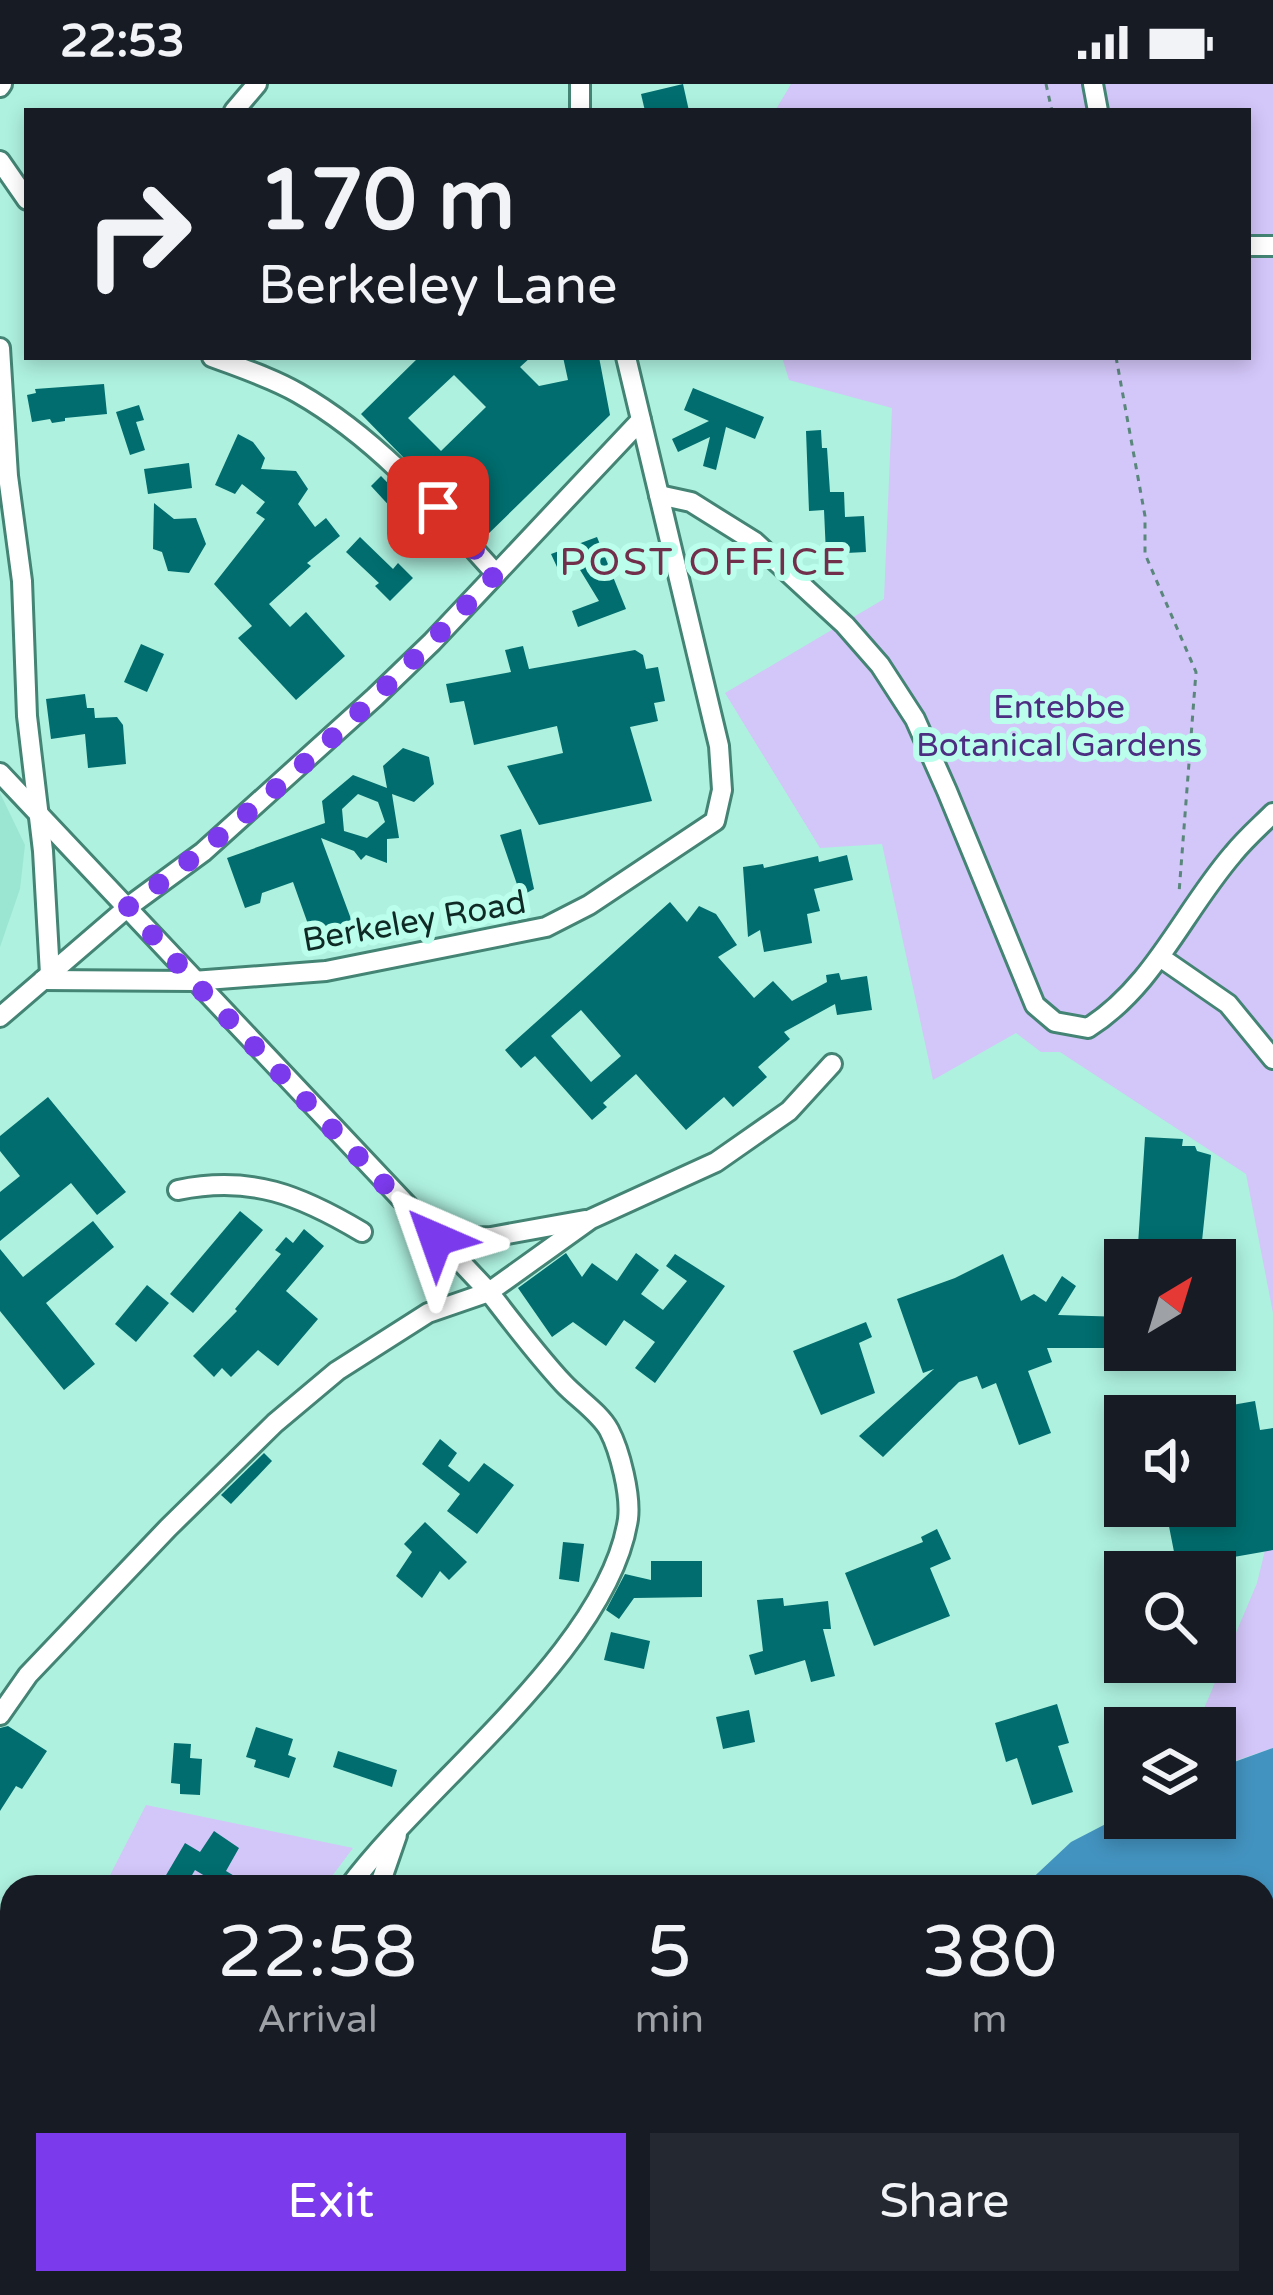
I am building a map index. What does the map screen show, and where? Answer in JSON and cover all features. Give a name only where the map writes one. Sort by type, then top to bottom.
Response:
[{"type":"street","points":[[237,108],[257,84]]},
{"type":"street","points":[[0,161],[24,196]]},
{"type":"street","points":[[0,348],[8,476],[22,581],[47,977]]},
{"type":"street","points":[[219,360],[294,390],[371,444],[438,507],[496,574]]},
{"type":"street","name":"Berkeley Road","points":[[193,981],[326,970],[546,927],[589,905],[716,821],[722,790],[718,746],[627,360]]},
{"type":"street","points":[[0,1017],[128,907],[250,812],[432,643],[641,420]]},
{"type":"street","points":[[659,495],[691,502],[755,542],[845,625],[880,665],[915,719],[1035,1005],[1055,1022],[1088,1028],[1116,1010],[1160,957],[1232,854],[1273,813]]},
{"type":"street","points":[[0,773],[489,1292],[545,1363],[608,1428],[622,1472],[628,1516],[603,1591],[549,1665],[359,1875]]},
{"type":"street","points":[[1160,957],[1228,1004],[1273,1059]]},
{"type":"street","points":[[47,977],[193,981]]},
{"type":"street","points":[[0,1715],[28,1675],[275,1423],[338,1371],[428,1313],[489,1292],[591,1219],[673,1184],[744,1144],[789,1112],[832,1064]]},
{"type":"street","points":[[178,1190],[217,1182],[309,1201],[362,1232]]},
{"type":"street","points":[[436,1239],[491,1237],[591,1219]]},
{"type":"street","points":[[384,1875],[401,1825]]},
{"type":"path","points":[[1117,360],[1145,516],[1145,554],[1196,672],[1179,891]]},
{"type":"shaded area","points":[[0,793],[25,845],[20,889],[0,947]]},
{"type":"green space","name":"Entebbe Botanical Gardens","points":[[791,84],[1273,84],[1273,1313],[1246,1174],[1060,1052],[1041,1052],[1016,1033],[933,1080],[882,844],[820,848],[725,693],[884,599],[892,408],[789,380],[783,360],[1251,360],[1251,108],[777,108]]},
{"type":"green space","points":[[1273,1518],[1273,1748],[1236,1761],[1236,1707],[1205,1707],[1215,1683],[1236,1683],[1236,1633],[1257,1583]]},
{"type":"green space","points":[[146,1805],[353,1848],[333,1875],[110,1875]]},
{"type":"water","points":[[1273,1748],[1273,1875],[1036,1875],[1071,1842],[1104,1825],[1104,1839],[1236,1839],[1236,1761]]},
{"type":"building","points":[[683,84],[688,108],[644,108],[641,94]]},
{"type":"building","points":[[416,360],[528,360],[520,367],[539,386],[568,380],[564,360],[600,360],[610,415],[483,539],[361,414]],"holes":[[[454,375],[486,407],[441,451],[408,418]]]},
{"type":"building","points":[[104,384],[107,414],[32,422],[27,395],[36,393],[35,389]]},
{"type":"building","points":[[693,388],[764,417],[755,439],[726,427],[716,470],[703,466],[710,437],[678,452],[672,439],[709,421],[684,410]]},
{"type":"building","points":[[139,405],[144,420],[136,422],[145,450],[130,455],[116,412]]},
{"type":"building","points":[[821,430],[830,492],[844,492],[845,517],[864,516],[866,552],[826,554],[824,510],[809,511],[806,431]]},
{"type":"building","points":[[238,434],[253,442],[265,458],[261,469],[296,471],[308,489],[298,504],[315,527],[326,518],[340,536],[269,604],[290,627],[306,612],[345,656],[296,700],[238,638],[252,626],[214,584],[265,519],[256,513],[265,502],[242,484],[235,494],[215,485]]},
{"type":"building","points":[[189,463],[192,488],[148,494],[144,469]]},
{"type":"building","points":[[381,476],[418,514],[407,525],[371,486]]},
{"type":"building","points":[[154,503],[174,519],[196,518],[206,544],[189,573],[168,571],[162,552],[153,549]]},
{"type":"building","points":[[360,537],[393,569],[398,563],[413,578],[390,601],[375,586],[379,583],[346,552]]},
{"type":"building","points":[[597,537],[626,609],[578,627],[572,611],[599,601],[574,560],[557,567],[551,554]]},
{"type":"building","points":[[141,644],[164,654],[147,692],[124,682]]},
{"type":"building","points":[[523,646],[529,669],[635,650],[643,655],[646,669],[658,667],[665,701],[654,703],[658,721],[630,727],[652,801],[539,825],[507,766],[563,753],[557,726],[474,745],[464,701],[450,703],[446,684],[511,672],[505,650]]},
{"type":"building","points":[[85,694],[95,718],[117,717],[123,725],[126,764],[88,768],[85,734],[51,739],[46,699]]},
{"type":"building","points":[[403,748],[429,757],[434,784],[414,802],[392,794],[399,838],[387,839],[387,863],[366,855],[361,860],[354,851],[321,838],[354,927],[314,941],[293,882],[262,893],[260,903],[245,908],[227,858],[325,823],[322,801],[353,775],[387,788],[383,766]],"holes":[[[358,794],[378,802],[385,822],[367,838],[344,831],[342,809]]]},
{"type":"building","points":[[521,829],[534,889],[521,896],[500,835]]},
{"type":"building","points":[[847,855],[853,880],[814,889],[820,911],[807,914],[812,943],[764,952],[760,930],[748,937],[743,867],[763,864],[764,868],[818,856],[819,862]]},
{"type":"building","points":[[670,902],[687,922],[699,906],[716,914],[737,945],[718,957],[754,998],[773,981],[792,1001],[827,982],[826,975],[839,973],[841,980],[867,976],[872,1010],[837,1015],[835,1004],[784,1032],[790,1039],[758,1067],[767,1077],[733,1107],[724,1097],[686,1130],[636,1074],[603,1103],[607,1107],[592,1120],[535,1056],[521,1068],[505,1050]],"holes":[[[581,1010],[621,1056],[591,1082],[551,1036]]]},
{"type":"building","points":[[48,1097],[126,1192],[97,1215],[71,1183],[0,1241],[0,1192],[20,1176],[0,1151],[0,1136]]},
{"type":"building","points":[[1145,1137],[1183,1139],[1182,1146],[1195,1146],[1211,1155],[1202,1239],[1138,1239]]},
{"type":"building","points":[[240,1211],[263,1230],[193,1313],[170,1294]]},
{"type":"building","points":[[93,1221],[114,1247],[46,1303],[95,1364],[64,1390],[0,1311],[0,1249],[23,1277]]},
{"type":"building","points":[[304,1229],[324,1246],[286,1291],[318,1319],[278,1366],[258,1350],[231,1377],[222,1368],[214,1377],[193,1356],[237,1311],[281,1254],[275,1250],[286,1237],[293,1243]]},
{"type":"building","points":[[566,1253],[582,1277],[592,1263],[617,1281],[636,1253],[659,1270],[641,1294],[663,1310],[687,1281],[666,1266],[675,1254],[725,1286],[655,1383],[635,1368],[655,1342],[624,1320],[606,1346],[573,1322],[552,1337],[518,1288]]},
{"type":"building","points":[[1003,1254],[1021,1301],[1034,1294],[1046,1302],[1062,1276],[1076,1286],[1058,1315],[1104,1316],[1104,1348],[1047,1348],[1052,1362],[1028,1371],[1051,1433],[1019,1445],[996,1383],[982,1389],[977,1376],[959,1382],[883,1457],[859,1436],[934,1369],[923,1373],[897,1299]]},
{"type":"building","points":[[147,1285],[169,1303],[136,1342],[115,1324]]},
{"type":"building","points":[[866,1322],[872,1337],[859,1343],[875,1393],[821,1415],[793,1351]]},
{"type":"building","points":[[1255,1401],[1260,1430],[1273,1428],[1273,1550],[1236,1557],[1236,1551],[1174,1551],[1169,1527],[1236,1527],[1236,1404]]},
{"type":"building","points":[[440,1439],[457,1453],[448,1466],[469,1482],[484,1463],[514,1485],[477,1534],[447,1511],[460,1494],[422,1464]]},
{"type":"building","points":[[264,1453],[272,1461],[231,1504],[221,1495]]},
{"type":"building","points":[[425,1522],[467,1562],[449,1580],[440,1571],[422,1598],[396,1576],[412,1552],[404,1544]]},
{"type":"building","points":[[937,1529],[951,1559],[930,1568],[950,1616],[874,1646],[845,1573],[923,1542],[921,1537]]},
{"type":"building","points":[[563,1542],[584,1544],[579,1582],[559,1579]]},
{"type":"building","points":[[651,1561],[702,1561],[702,1597],[634,1598],[619,1619],[606,1610],[625,1574],[651,1580]]},
{"type":"building","points":[[783,1598],[784,1606],[828,1601],[831,1629],[823,1629],[835,1676],[811,1682],[805,1660],[755,1675],[749,1655],[763,1651],[757,1600]]},
{"type":"building","points":[[611,1632],[650,1641],[644,1669],[604,1660]]},
{"type":"building","points":[[1057,1704],[1069,1743],[1058,1746],[1073,1792],[1032,1805],[1017,1758],[1006,1762],[995,1723]]},
{"type":"building","points":[[749,1710],[755,1742],[723,1749],[716,1717]]},
{"type":"building","points":[[8,1726],[47,1751],[22,1789],[16,1786],[0,1811],[0,1728]]},
{"type":"building","points":[[256,1727],[293,1739],[288,1755],[296,1758],[289,1778],[254,1767],[256,1760],[246,1757]]},
{"type":"building","points":[[174,1743],[191,1744],[190,1758],[202,1759],[200,1795],[180,1794],[180,1784],[171,1783]]},
{"type":"building","points":[[338,1751],[397,1770],[392,1787],[333,1767]]},
{"type":"building","points":[[214,1831],[239,1848],[226,1871],[233,1875],[203,1875],[195,1870],[192,1875],[166,1875],[185,1843],[200,1852]]},
{"type":"district","name":"POST OFFICE","points":[[704,561]]},
{"type":"route","points":[[436,1239],[128,907],[250,812],[432,643],[496,574],[438,507]]}]
